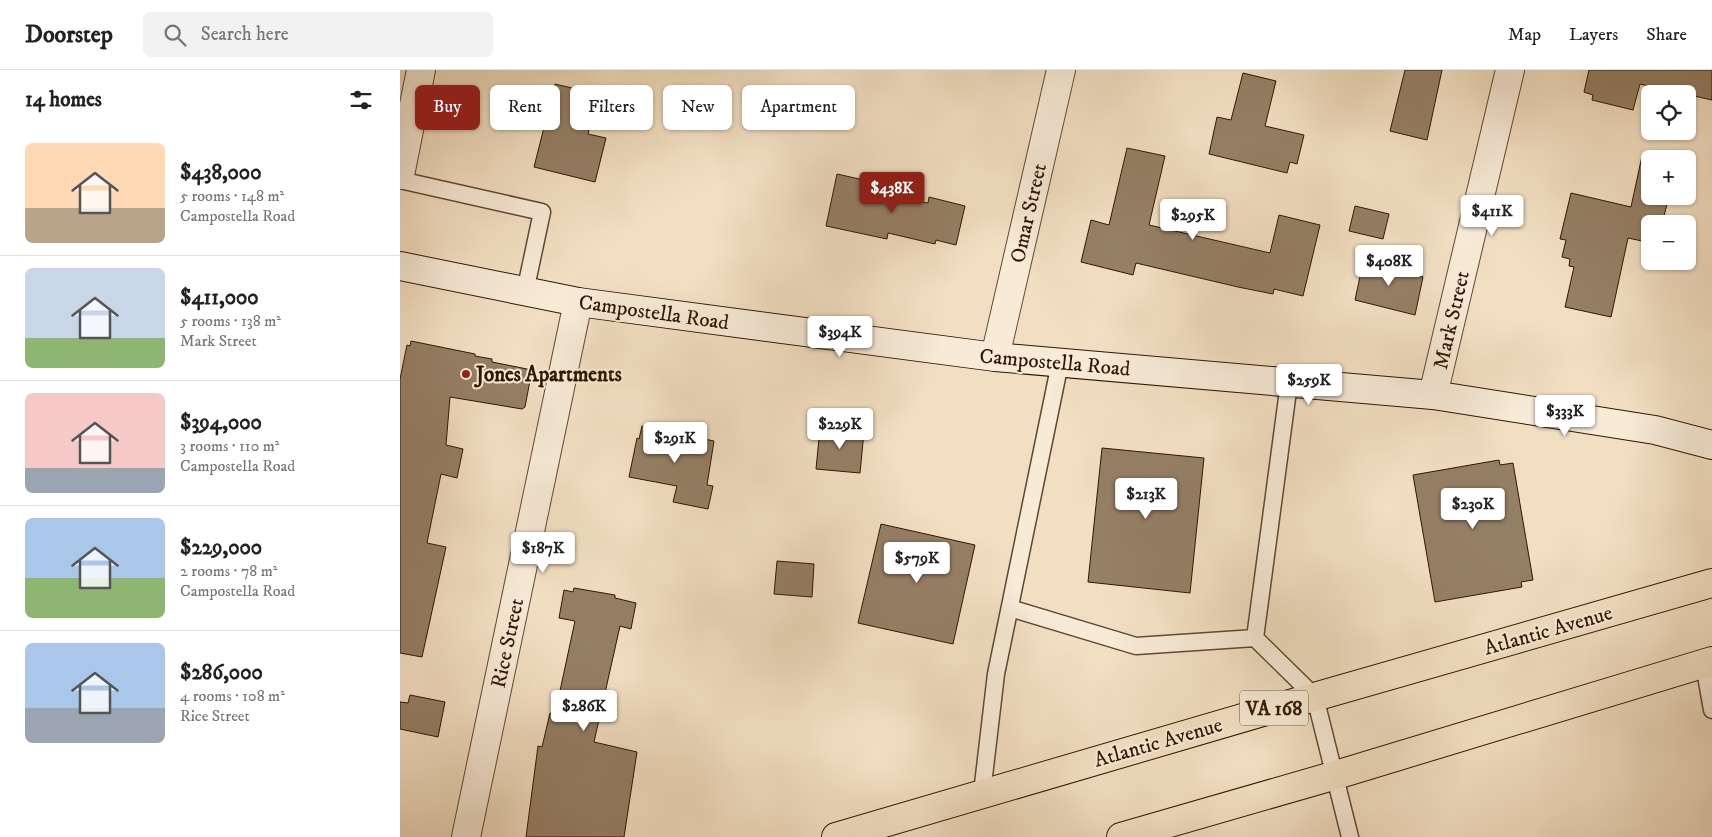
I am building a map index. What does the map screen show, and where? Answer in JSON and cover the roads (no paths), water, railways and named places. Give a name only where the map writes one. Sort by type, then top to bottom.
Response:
[{"type":"main road","points":[[400,175],[421,70]]},
{"type":"main road","name":"Omar Street","points":[[995,357],[1061,70]]},
{"type":"main road","name":"Mark Street","points":[[1433,395],[1510,70]]},
{"type":"main road","name":"Campostella Road","points":[[400,266],[578,302],[995,357],[1433,395],[1655,430],[1712,445]]},
{"type":"main road","name":"Rice Street","points":[[466,837],[578,302]]},
{"type":"main road","name":"Atlantic Avenue","points":[[836,837],[1315,696],[1712,583]]},
{"type":"main road","points":[[1121,837],[1336,775],[1708,662]]},
{"type":"lane","points":[[400,180],[542,212],[525,292]]},
{"type":"lane","points":[[982,793],[996,674],[1060,363]]},
{"type":"lane","points":[[1255,638],[1289,383]]},
{"type":"lane","points":[[1010,608],[1136,646],[1255,638],[1315,696],[1350,837]]},
{"type":"lane","points":[[1708,662],[1712,710]]},
{"type":"place","name":"Jones Apartments","points":[[466,374]]}]
